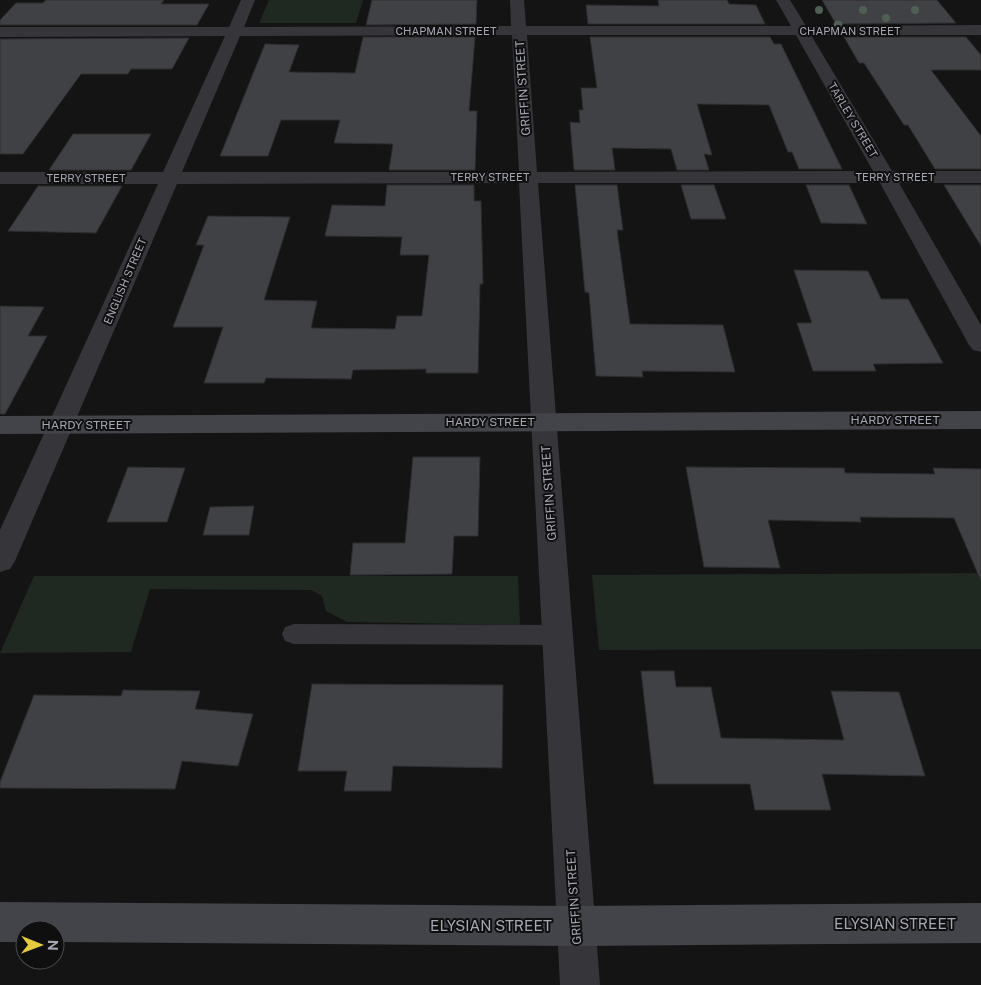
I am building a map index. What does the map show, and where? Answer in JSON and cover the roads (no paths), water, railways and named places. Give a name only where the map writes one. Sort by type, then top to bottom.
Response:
[{"type":"main road","name":"HARDY STREET","points":[[0,425],[981,420]]},
{"type":"main road","name":"ELYSIAN STREET","points":[[0,922],[576,926],[981,923]]},
{"type":"street","name":"ENGLISH STREET","points":[[0,561],[62,425],[248,0]]},
{"type":"street","name":"GRIFFIN STREET","points":[[518,0],[580,985]]},
{"type":"street","name":"TARLEY STREET","points":[[782,0],[886,177],[981,345]]},
{"type":"street","name":"CHAPMAN STREET","points":[[0,32],[981,30]]},
{"type":"street","name":"TERRY STREET","points":[[0,178],[981,177]]},
{"type":"lane","points":[[294,634],[558,635]]}]
